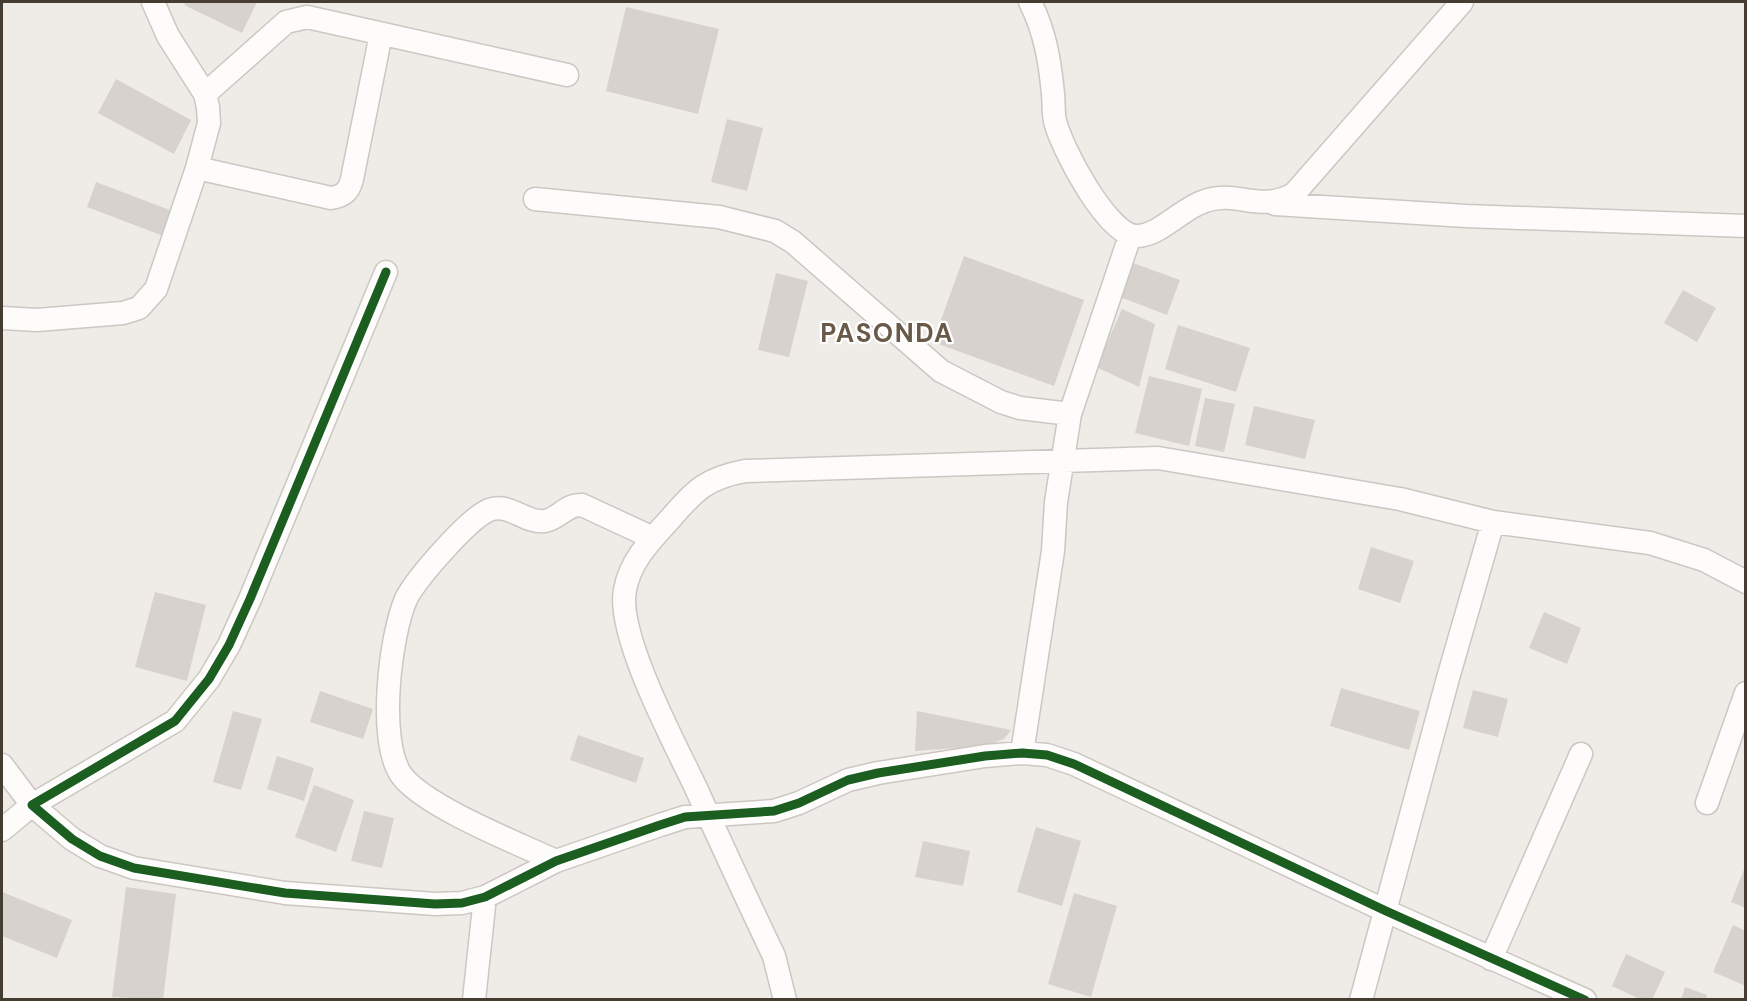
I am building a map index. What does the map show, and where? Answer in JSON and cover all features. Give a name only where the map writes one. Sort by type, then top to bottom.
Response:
[{"type":"street","points":[[2,318],[37,320],[123,313],[139,308],[156,290],[197,168],[208,123],[205,94],[168,36],[153,2]]},
{"type":"street","points":[[1030,2],[1046,43],[1054,118],[1063,145],[1109,218],[1115,226],[1130,236],[1145,235],[1188,207],[1208,200],[1227,198],[1267,204],[1466,216],[1746,226]]},
{"type":"street","points":[[1267,204],[1281,201],[1299,189],[1462,2]]},
{"type":"street","points":[[205,94],[286,22],[307,17],[567,75]]},
{"type":"street","points":[[197,168],[332,198],[341,196],[349,189],[352,179],[381,34]]},
{"type":"street","points":[[535,199],[719,217],[775,231],[793,242],[941,370],[1001,402],[1020,408],[1070,414]]},
{"type":"street","points":[[1022,753],[1053,551],[1062,460],[1070,414],[1130,236]]},
{"type":"street","points":[[2,830],[32,805],[175,721],[209,679],[229,645],[250,599],[386,272]]},
{"type":"street","points":[[785,999],[774,956],[644,677],[626,614],[624,592],[632,567],[653,538],[697,490],[723,475],[745,471],[1158,458],[1200,463],[1400,499],[1493,522],[1650,543],[1704,560],[1746,582]]},
{"type":"street","points":[[556,861],[433,801],[412,787],[401,774],[391,753],[387,719],[399,621],[413,588],[437,558],[476,519],[491,510],[503,508],[542,521],[553,518],[572,506],[582,505],[653,538]]},
{"type":"street","points":[[1361,999],[1442,699],[1493,522]]},
{"type":"street","points":[[1707,803],[1746,693]]},
{"type":"street","points":[[2,765],[32,805],[81,845],[100,856],[134,868],[285,893],[435,904],[462,903],[484,897],[556,861],[660,825],[708,815],[774,811],[799,803],[848,780],[878,773],[985,756],[1022,753],[1047,754],[1074,764],[1386,911],[1586,999]]},
{"type":"street","points":[[1491,958],[1581,754]]},
{"type":"street","points":[[474,999],[484,897]]},
{"type":"building","points":[[186,2],[257,2],[242,33],[184,5]]},
{"type":"building","points":[[626,7],[719,29],[698,114],[606,91]]},
{"type":"building","points":[[116,79],[191,120],[174,154],[98,113]]},
{"type":"building","points":[[727,119],[763,128],[747,191],[711,182]]},
{"type":"building","points":[[96,182],[175,212],[166,237],[87,207]]},
{"type":"building","points":[[964,256],[1084,300],[1054,386],[933,342]]},
{"type":"building","points":[[1133,263],[1180,280],[1167,315],[1120,297]]},
{"type":"building","points":[[776,273],[808,281],[789,357],[758,350]]},
{"type":"building","points":[[1683,290],[1716,308],[1697,342],[1664,323]]},
{"type":"building","points":[[1122,309],[1155,324],[1139,387],[1096,367]]},
{"type":"building","points":[[1178,325],[1250,348],[1236,392],[1165,369]]},
{"type":"building","points":[[1149,376],[1202,389],[1189,446],[1135,433]]},
{"type":"building","points":[[1205,398],[1235,404],[1224,452],[1195,446]]},
{"type":"building","points":[[1254,406],[1315,420],[1305,459],[1245,445]]},
{"type":"building","points":[[1371,547],[1414,561],[1400,603],[1358,589]]},
{"type":"building","points":[[155,592],[206,605],[187,681],[135,667]]},
{"type":"building","points":[[1544,612],[1581,628],[1567,664],[1529,648]]},
{"type":"building","points":[[1341,688],[1420,711],[1409,750],[1330,726]]},
{"type":"building","points":[[1473,690],[1508,699],[1498,737],[1463,728]]},
{"type":"building","points":[[320,691],[373,709],[363,739],[310,722]]},
{"type":"building","points":[[233,711],[262,719],[241,790],[213,782]]},
{"type":"building","points":[[917,711],[1011,730],[1004,739],[984,746],[915,751]]},
{"type":"building","points":[[578,735],[644,758],[636,783],[570,760]]},
{"type":"building","points":[[277,756],[314,768],[304,801],[267,789]]},
{"type":"building","points":[[314,785],[354,800],[336,852],[295,837]]},
{"type":"building","points":[[364,811],[394,818],[382,868],[351,861]]},
{"type":"building","points":[[1036,827],[1081,841],[1062,906],[1017,892]]},
{"type":"building","points":[[923,841],[970,851],[963,886],[915,877]]},
{"type":"building","points":[[1746,867],[1746,908],[1731,902]]},
{"type":"building","points":[[126,887],[176,894],[163,1000],[112,997]]},
{"type":"building","points":[[2,892],[72,920],[57,958],[2,936]]},
{"type":"building","points":[[1074,893],[1117,906],[1091,997],[1048,984]]},
{"type":"building","points":[[1733,925],[1746,931],[1746,986],[1713,972]]},
{"type":"building","points":[[1626,954],[1665,972],[1652,1000],[1642,1000],[1612,986]]},
{"type":"building","points":[[1685,987],[1707,995],[1706,1000],[1681,1000]]},
{"type":"cycle path","points":[[386,272],[250,599],[229,645],[209,679],[175,721],[32,805],[72,839],[100,856],[134,868],[285,893],[435,904],[462,903],[485,897],[556,861],[685,817],[774,811],[799,803],[848,780],[878,773],[985,756],[1022,753],[1047,755],[1074,764],[1386,911],[1585,1000]]},
{"type":"district","name":"PASONDA","points":[[887,333]]}]
